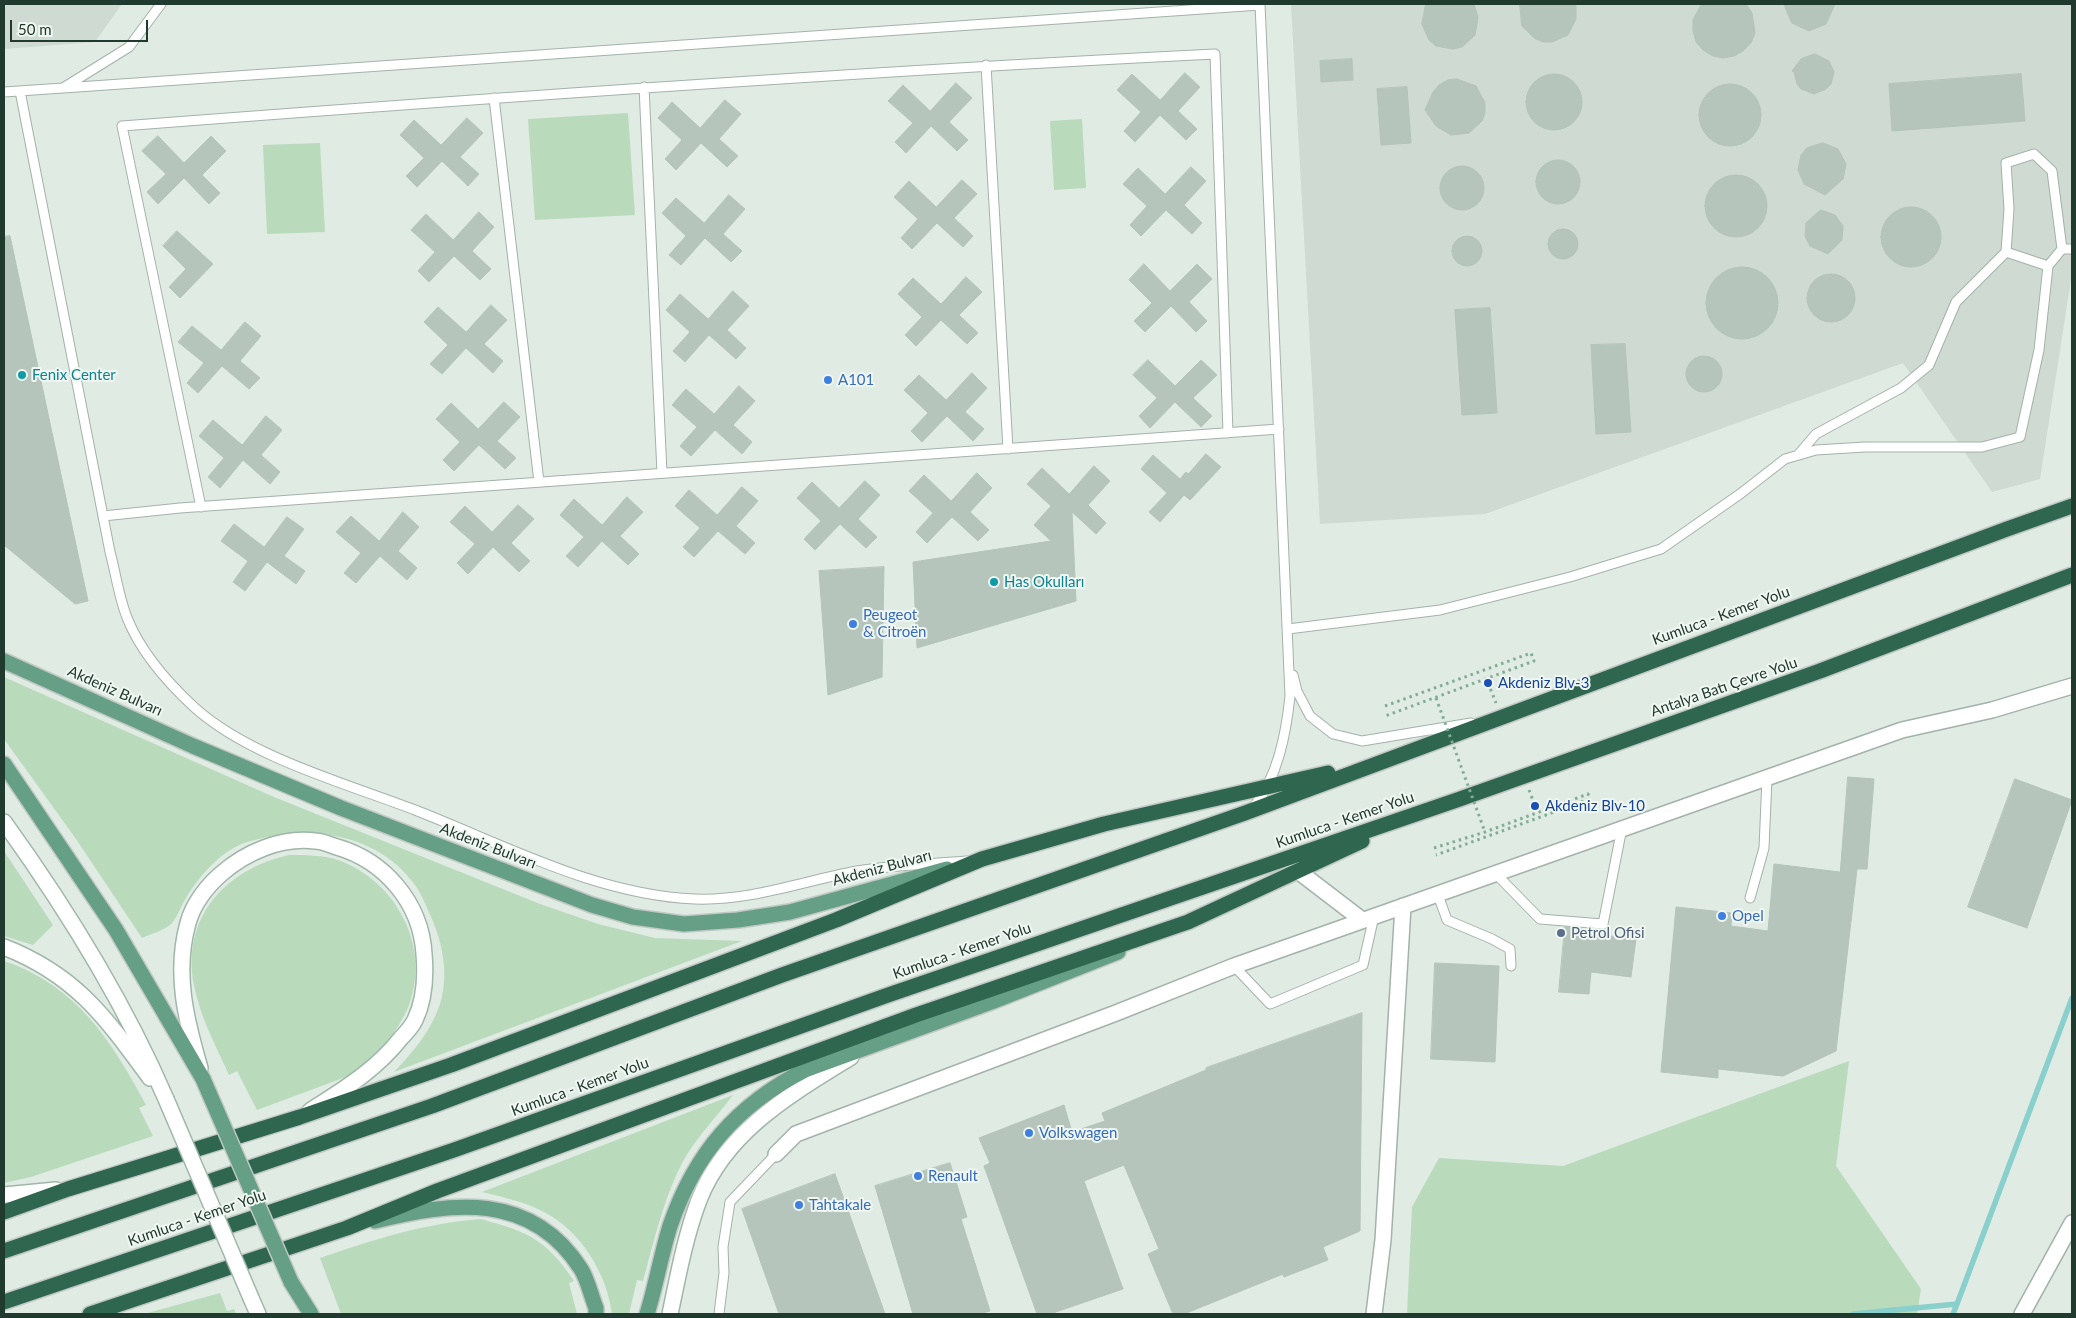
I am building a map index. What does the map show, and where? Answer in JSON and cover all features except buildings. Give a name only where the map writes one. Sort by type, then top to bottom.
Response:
[{"type":"highway","name":"Kumluca - Kemer Yolu","points":[[4,1251],[432,1106],[782,975],[1250,810],[2007,528],[2072,506]]},
{"type":"highway","name":"Antalya Batı Çevre Yolu","points":[[1429,810],[1820,671],[2072,575]]},
{"type":"highway","name":"Kumluca - Kemer Yolu","points":[[4,1212],[68,1189],[300,1117],[451,1065],[836,920],[982,859],[1104,824],[1384,760]]},
{"type":"highway","name":"Kumluca - Kemer Yolu","points":[[90,1314],[347,1228],[437,1191],[916,1015],[1188,922],[1429,810]]},
{"type":"highway","name":"Kumluca - Kemer Yolu","points":[[4,1302],[454,1150],[888,995],[1429,810]]},
{"type":"main road","name":"Akdeniz Bulvarı","points":[[4,661],[193,746],[341,808],[592,905],[633,918],[684,924],[738,920],[790,912],[982,859]]},
{"type":"main road","points":[[4,764],[116,930],[203,1079],[291,1282],[312,1314]]},
{"type":"main road","points":[[647,1314],[670,1226],[691,1176],[715,1138],[756,1100],[778,1084],[805,1070],[870,1045],[1068,973],[1188,922]]},
{"type":"main road","points":[[347,1228],[416,1211],[464,1206],[490,1208],[519,1216],[554,1237],[581,1270],[596,1308],[596,1314]]},
{"type":"street","points":[[776,1154],[796,1134],[1107,1017],[1234,966],[1902,730],[1992,710],[2072,686]]},
{"type":"street","points":[[4,822],[79,936],[145,1051],[258,1314]]},
{"type":"street","points":[[203,1079],[187,1023],[182,994],[182,962],[188,922],[207,886],[238,859],[274,844],[315,841],[353,852],[385,872],[410,903],[423,938],[426,981],[415,1021],[390,1053],[360,1079],[300,1117]]},
{"type":"street","points":[[1298,871],[1368,918]]},
{"type":"street","points":[[1374,1314],[1383,1240],[1403,906]]},
{"type":"street","points":[[4,947],[45,966],[78,989],[114,1029],[166,1099]]},
{"type":"street","points":[[670,1314],[692,1220],[700,1198],[725,1154],[744,1132],[774,1105],[870,1045]]},
{"type":"street","points":[[4,1196],[68,1189]]},
{"type":"street","points":[[2022,1314],[2072,1223]]},
{"type":"street","points":[[291,1282],[303,1314]]},
{"type":"lane","points":[[63,88],[130,47],[161,4]]},
{"type":"lane","points":[[4,92],[1260,5],[1290,696],[1287,723],[1280,751],[1267,787],[1250,810]]},
{"type":"lane","points":[[201,507],[122,126],[494,98],[986,65],[1215,54],[1228,433]]},
{"type":"lane","points":[[986,65],[1008,449]]},
{"type":"lane","points":[[644,88],[662,474]]},
{"type":"lane","points":[[20,91],[103,516],[127,618],[144,652],[166,679],[195,708],[224,730],[279,758],[580,876],[641,894],[696,899],[747,896],[857,871],[982,859]]},
{"type":"lane","points":[[494,98],[540,482]]},
{"type":"lane","points":[[1288,629],[1440,610],[1570,577],[1661,549],[1740,494],[1785,459],[1797,456],[1816,450],[1865,446],[1982,446],[2020,437],[2039,350],[2048,266],[2062,249],[2052,171],[2034,154],[2006,163],[2009,209],[2006,252],[1956,302],[1929,365],[1901,388],[1816,434],[1797,456]]},
{"type":"lane","points":[[2062,249],[2072,249]]},
{"type":"lane","points":[[2006,252],[2048,266]]},
{"type":"lane","points":[[103,516],[540,482],[1279,430]]},
{"type":"lane","points":[[1289,652],[1297,691],[1310,716],[1333,734],[1362,740],[1498,717]]},
{"type":"lane","points":[[1750,898],[1764,848],[1767,778]]},
{"type":"lane","points":[[1495,874],[1540,919],[1603,924],[1622,828]]},
{"type":"lane","points":[[1438,895],[1448,920],[1492,938],[1510,949],[1511,966]]},
{"type":"lane","points":[[1234,966],[1270,1004],[1363,965],[1368,918]]},
{"type":"lane","points":[[719,1314],[724,1273],[723,1247],[730,1202],[776,1154]]},
{"type":"path","points":[[1385,706],[1531,653],[1534,661],[1385,716]]},
{"type":"path","points":[[1488,683],[1498,717]]},
{"type":"path","points":[[1436,698],[1485,832]]},
{"type":"path","points":[[1434,848],[1485,832],[1588,794],[1590,799],[1436,855]]},
{"type":"shaded area","points":[[4,4],[122,4],[95,42],[4,49]]},
{"type":"shaded area","points":[[1291,4],[2072,4],[2072,273],[2040,479],[1992,492],[1903,363],[1485,514],[1320,524]]},
{"type":"green space","points":[[628,113],[635,215],[535,220],[528,119]]},
{"type":"green space","points":[[1082,119],[1086,188],[1054,190],[1050,121]]},
{"type":"green space","points":[[320,143],[325,232],[267,234],[263,145]]},
{"type":"green space","points":[[4,677],[274,797],[540,904],[598,924],[655,938],[742,941],[394,1072],[415,1049],[432,1023],[440,1004],[444,983],[442,950],[436,929],[418,889],[399,867],[382,854],[362,844],[341,837],[296,834],[273,836],[251,841],[232,849],[208,869],[189,893],[172,923],[162,930],[142,938],[76,839],[4,739]]},
{"type":"green space","points":[[4,851],[53,925],[33,945],[4,936]]},
{"type":"green space","points":[[289,855],[332,858],[359,870],[377,883],[404,918],[415,960],[415,983],[409,1005],[399,1025],[385,1044],[360,1068],[351,1075],[257,1110],[237,1071],[229,1075],[204,1020],[194,985],[192,960],[195,938],[202,918],[213,900],[228,884],[246,872],[266,862]]},
{"type":"green space","points":[[4,961],[29,971],[52,985],[72,1000],[89,1018],[120,1059],[133,1081],[146,1105],[139,1108],[153,1136],[31,1177],[4,1183]]},
{"type":"green space","points":[[1849,1061],[1836,1166],[1921,1289],[1917,1314],[1407,1314],[1412,1207],[1439,1158],[1563,1166]]},
{"type":"green space","points":[[733,1095],[697,1140],[678,1171],[661,1217],[643,1281],[637,1280],[629,1314],[612,1314],[609,1299],[598,1269],[590,1255],[570,1230],[544,1212],[529,1205],[482,1192]]},
{"type":"green space","points":[[481,1219],[524,1233],[545,1246],[574,1281],[569,1283],[577,1314],[341,1314],[320,1258],[418,1229]]},
{"type":"green space","points":[[220,1293],[227,1311],[234,1309],[236,1314],[144,1314]]},
{"type":"waterway","points":[[1853,1314],[1957,1304],[2072,998]]},
{"type":"waterway","points":[[1953,1314],[1957,1304]]},
{"type":"place","name":"Fenix Center","points":[[22,375]]},
{"type":"place","name":"A101","points":[[828,380]]},
{"type":"place","name":"Has Okulları","points":[[994,582]]},
{"type":"place","name":"Peugeot & Citroën","points":[[853,624]]},
{"type":"place","name":"Akdeniz Blv-3","points":[[1488,683]]},
{"type":"place","name":"Akdeniz Blv-10","points":[[1535,806]]},
{"type":"place","name":"Opel","points":[[1722,916]]},
{"type":"place","name":"Petrol Ofisi","points":[[1561,933]]},
{"type":"place","name":"Volkswagen","points":[[1029,1133]]},
{"type":"place","name":"Renault","points":[[918,1176]]},
{"type":"place","name":"Tahtakale","points":[[799,1205]]}]
